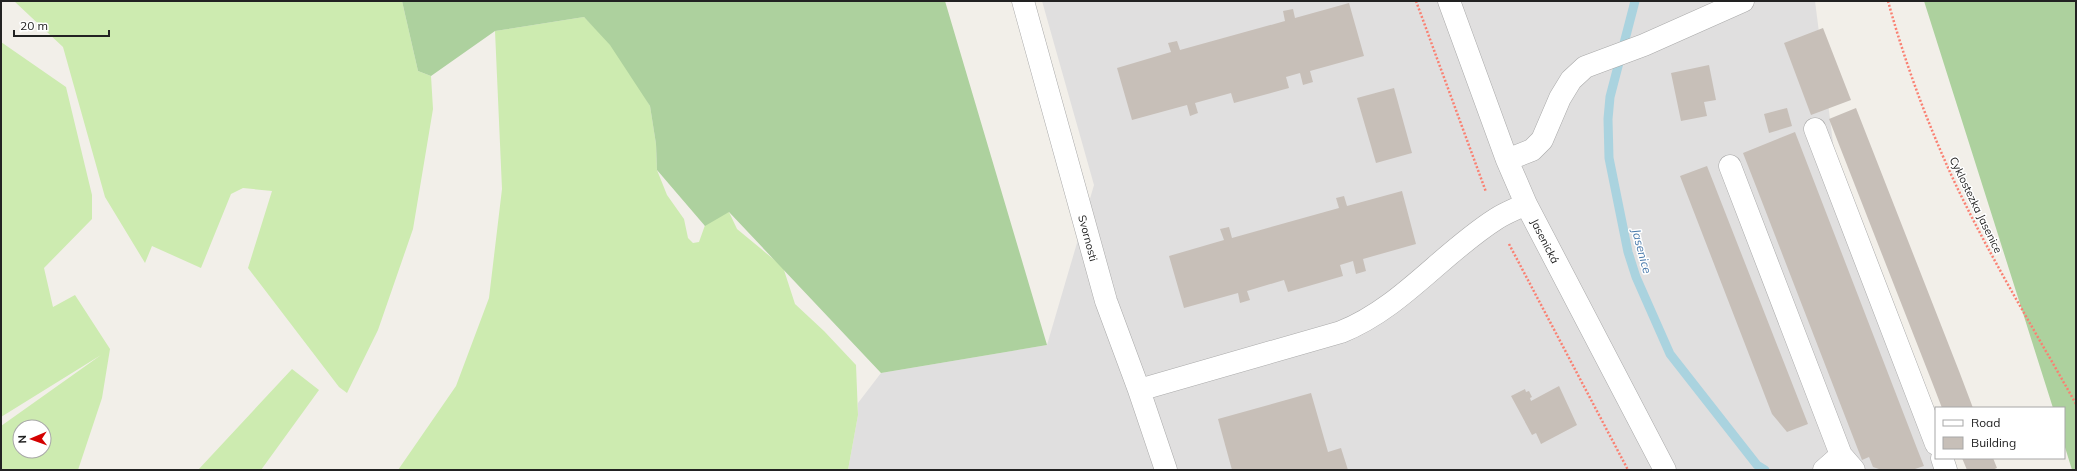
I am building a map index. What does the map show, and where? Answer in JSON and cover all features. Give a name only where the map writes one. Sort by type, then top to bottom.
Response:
[{"type":"street","name":"Svornosti","points":[[1023,1],[1106,301],[1139,390],[1166,470]]},
{"type":"street","name":"Jasenická","points":[[1449,1],[1507,160],[1526,204],[1665,470]]},
{"type":"street","points":[[1507,160],[1532,150],[1542,140],[1560,98],[1571,80],[1585,67],[1644,45],[1743,1]]},
{"type":"street","points":[[1815,129],[1935,441]]},
{"type":"street","points":[[1730,166],[1848,463],[1824,470]]},
{"type":"street","points":[[1139,390],[1340,332],[1360,324],[1392,304],[1496,219],[1526,204]]},
{"type":"street","points":[[1942,459],[1946,470]]},
{"type":"path","name":"Cyklostezka Jasenice","points":[[1888,1],[1922,104],[1955,183],[1998,268],[2076,404]]},
{"type":"shaded area","points":[[1042,1],[1815,1],[1839,190],[1935,441],[1935,459],[1942,459],[1946,470],[848,470],[858,415],[858,403],[881,373],[1047,345],[1094,185]]},
{"type":"green space","points":[[14,1],[402,1],[418,71],[431,76],[433,109],[413,229],[378,330],[347,393],[339,387],[248,268],[272,191],[243,188],[231,194],[201,268],[152,246],[145,263],[105,197],[63,47]]},
{"type":"green space","points":[[402,1],[945,1],[1047,345],[881,373],[729,212],[705,226],[657,170],[656,144],[650,106],[610,45],[584,17],[495,31],[431,76],[418,71]]},
{"type":"green space","points":[[1924,1],[2076,1],[2076,470],[2072,470],[2065,447],[2065,407],[2053,407]]},
{"type":"green space","points":[[584,17],[622,55],[650,106],[656,144],[657,170],[667,195],[684,219],[688,238],[693,243],[699,242],[709,214],[729,212],[737,229],[783,267],[795,304],[824,331],[856,365],[858,415],[848,470],[398,470],[456,386],[489,298],[502,189],[495,31]]},
{"type":"green space","points":[[1,42],[66,87],[92,195],[92,219],[44,268],[53,307],[75,295],[110,349],[102,398],[78,470],[1,470],[1,426],[101,355],[1,417]]},
{"type":"green space","points":[[292,369],[319,390],[261,470],[198,470]]},
{"type":"building","points":[[1349,3],[1364,56],[1310,71],[1313,82],[1303,85],[1300,73],[1286,77],[1289,88],[1234,103],[1231,93],[1195,103],[1198,113],[1190,116],[1187,105],[1132,120],[1117,68],[1171,52],[1168,43],[1177,41],[1180,50],[1285,21],[1283,11],[1293,9],[1295,18]]},
{"type":"building","points":[[1823,28],[1851,100],[1811,115],[1784,43]]},
{"type":"building","points":[[1709,65],[1716,100],[1704,102],[1707,116],[1681,121],[1671,73]]},
{"type":"building","points":[[1394,88],[1412,153],[1376,163],[1357,98]]},
{"type":"building","points":[[1787,108],[1792,126],[1769,133],[1764,114]]},
{"type":"building","points":[[1856,108],[1973,407],[1942,407],[1829,119]]},
{"type":"building","points":[[1795,132],[1924,466],[1912,470],[1882,470],[1873,467],[1869,457],[1862,460],[1743,153]]},
{"type":"building","points":[[1707,166],[1808,424],[1787,432],[1772,414],[1680,176]]},
{"type":"building","points":[[1402,191],[1416,244],[1363,259],[1366,271],[1356,274],[1353,261],[1340,265],[1343,276],[1288,292],[1284,280],[1247,291],[1250,300],[1240,303],[1238,293],[1184,308],[1169,256],[1224,240],[1220,229],[1229,227],[1232,238],[1339,208],[1336,198],[1344,196],[1347,206]]},
{"type":"building","points":[[1559,386],[1577,425],[1541,444],[1536,433],[1532,435],[1511,396],[1525,389],[1526,392],[1529,391],[1532,397],[1530,398],[1531,401]]},
{"type":"building","points":[[1311,393],[1328,452],[1341,448],[1348,470],[1232,470],[1218,419]]},
{"type":"building","points":[[1962,459],[1993,459],[1997,468],[1992,470],[1967,470]]},
{"type":"waterway","name":"Jasenice","points":[[1635,1],[1610,97],[1608,119],[1609,158],[1628,252],[1636,277],[1670,354],[1757,465],[1765,470]]}]
